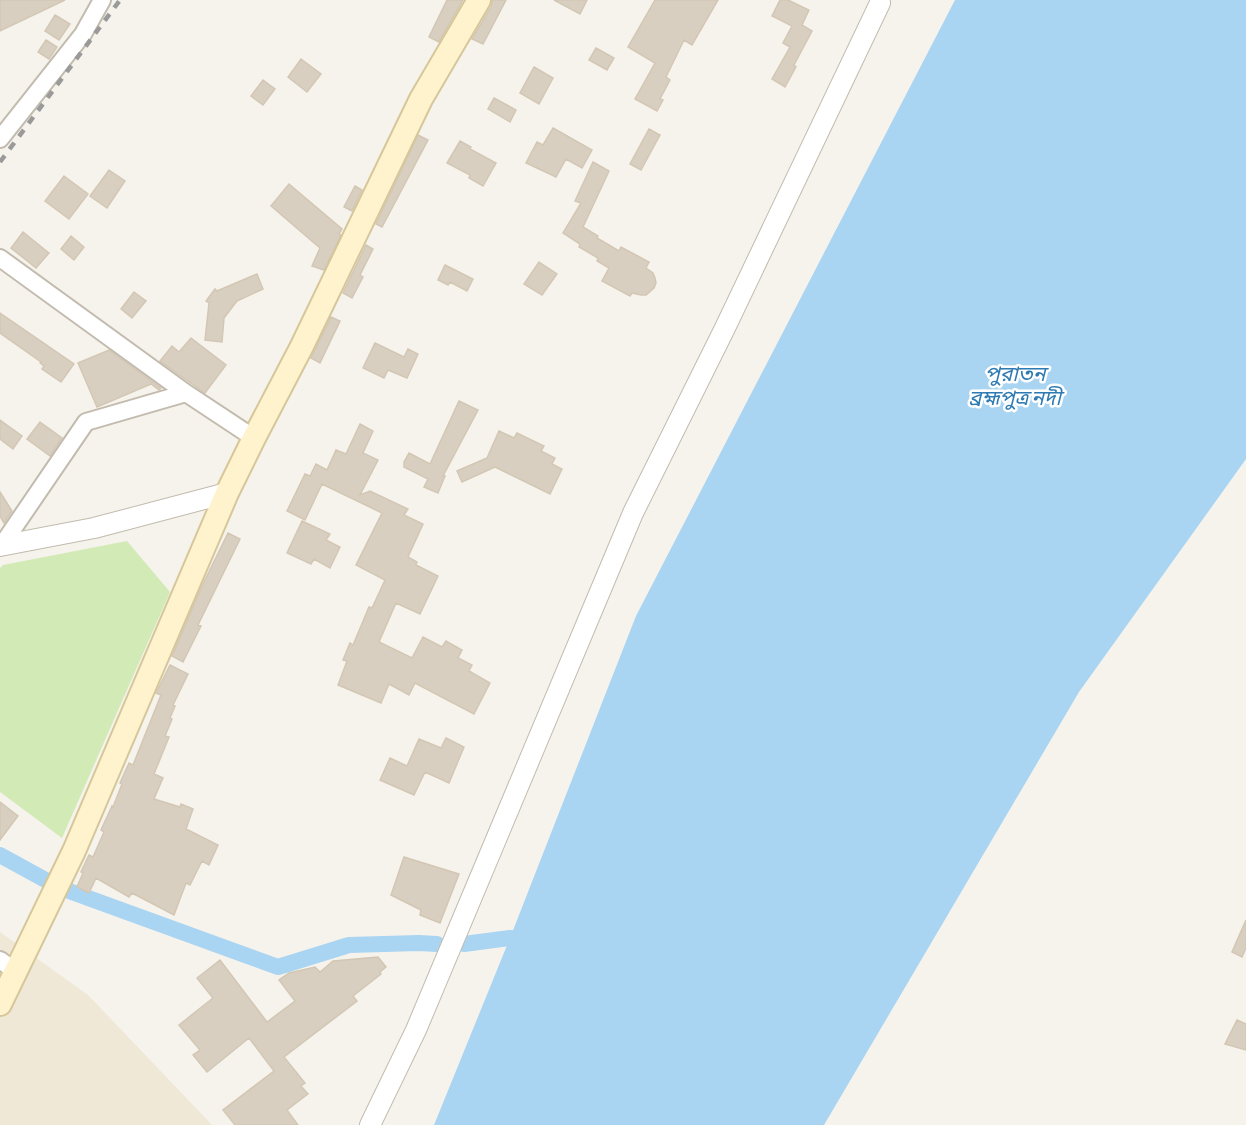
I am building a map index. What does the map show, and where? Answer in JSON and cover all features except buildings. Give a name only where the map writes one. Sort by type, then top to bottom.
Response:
[{"type":"main road","points":[[0,1004],[8,966],[74,850],[227,493],[308,335],[421,99],[479,0]]},
{"type":"street","points":[[0,139],[83,34],[102,0]]},
{"type":"street","points":[[370,1125],[416,1030],[633,513],[724,330],[880,3]]},
{"type":"street","points":[[0,258],[186,393],[254,438]]},
{"type":"street","points":[[1,545],[86,422],[186,393]]},
{"type":"street","points":[[1,545],[94,528],[227,493]]},
{"type":"shaded area","points":[[0,932],[88,995],[212,1125],[0,1125]]},
{"type":"green space","points":[[127,541],[170,592],[62,838],[0,792],[0,568],[3,565]]},
{"type":"water","name":"পুরাতন ব্রহ্মপুত্র নদী","points":[[955,0],[1246,0],[1246,459],[1079,692],[824,1125],[434,1125],[636,616]]},
{"type":"waterway","points":[[0,855],[51,883]]},
{"type":"waterway","points":[[69,891],[278,967],[349,945],[437,944]]},
{"type":"waterway","points":[[464,944],[510,938],[532,940]]},
{"type":"railway","points":[[0,162],[120,0]]}]
